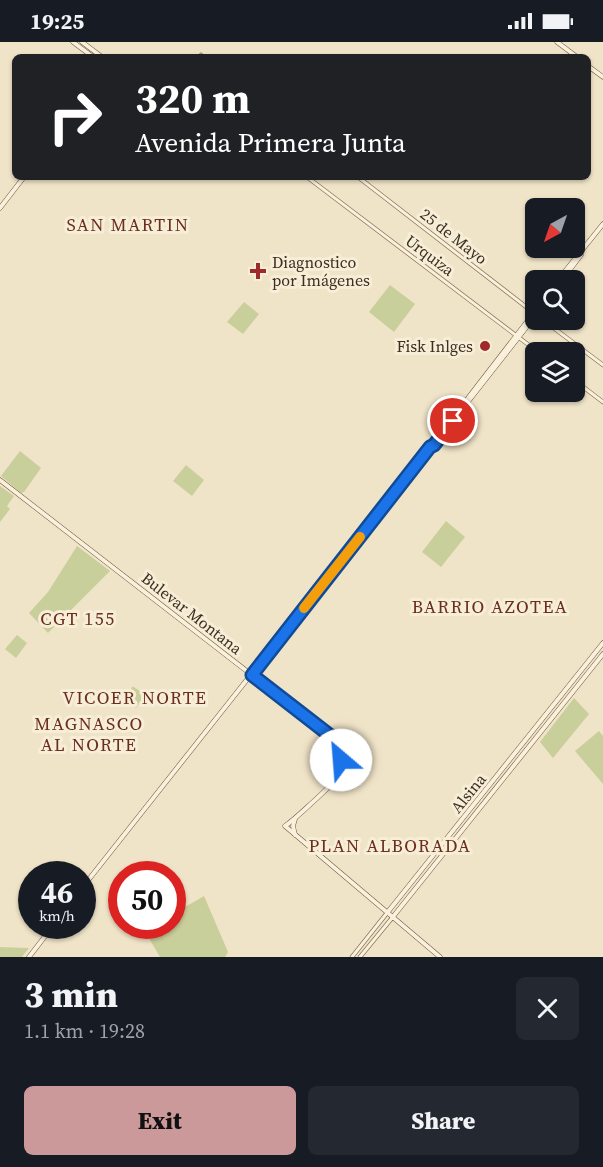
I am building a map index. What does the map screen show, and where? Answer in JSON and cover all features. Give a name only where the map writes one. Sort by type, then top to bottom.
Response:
[{"type":"main road","points":[[74,42],[89,54]]},
{"type":"main road","points":[[82,42],[98,54]]},
{"type":"main road","points":[[557,42],[573,54]]},
{"type":"main road","points":[[0,208],[22,180]]},
{"type":"main road","points":[[568,270],[603,226]]},
{"type":"main road","points":[[96,870],[430,447],[434,445],[525,326]]},
{"type":"main road","name":"Bulevar Montana","points":[[0,480],[332,737],[339,748],[341,760],[341,768],[336,780],[295,818],[291,827],[295,835],[387,913]]},
{"type":"main road","name":"Alsina","points":[[387,913],[603,643]]},
{"type":"main road","name":"Alsina","points":[[392,918],[603,654]]},
{"type":"main road","points":[[387,913],[440,957]]},
{"type":"main road","points":[[27,957],[42,939]]},
{"type":"street","name":"Urquiza","points":[[311,180],[525,343]]},
{"type":"street","name":"25 de Mayo","points":[[362,180],[525,305]]},
{"type":"street","points":[[556,330],[603,365]]},
{"type":"street","points":[[585,388],[603,402]]},
{"type":"street","name":"Alsina","points":[[352,957],[387,913]]},
{"type":"street","name":"Alsina","points":[[360,957],[392,918]]},
{"type":"green space","points":[[390,285],[415,304],[394,332],[369,312]]},
{"type":"green space","points":[[244,302],[259,314],[243,334],[227,322]]},
{"type":"green space","points":[[20,451],[41,468],[21,493],[1,476]]},
{"type":"green space","points":[[186,465],[204,480],[192,496],[173,481]]},
{"type":"green space","points":[[0,486],[14,496],[7,506],[10,509],[0,522]]},
{"type":"green space","points":[[446,521],[465,537],[441,567],[422,552]]},
{"type":"green space","points":[[77,546],[110,571],[48,633],[29,613],[48,592]]},
{"type":"green space","points":[[17,635],[27,643],[16,658],[5,649]]},
{"type":"green space","points":[[132,687],[145,695],[136,708],[127,701]]},
{"type":"green space","points":[[574,698],[589,714],[553,758],[540,742]]},
{"type":"green space","points":[[599,731],[603,736],[603,784],[575,751]]},
{"type":"green space","points":[[204,896],[228,952],[225,957],[160,957],[149,939],[186,939],[186,906]]},
{"type":"green space","points":[[0,947],[29,948],[22,957],[0,957]]},
{"type":"slow traffic","points":[[304,608],[360,537]]},
{"type":"place","name":"Diagnostico por Imágenes","points":[[258,271]]},
{"type":"place","name":"Fisk Inlges","points":[[485,346]]},
{"type":"district","name":"SAN MARTIN","points":[[128,225]]},
{"type":"district","name":"BARRIO AZOTEA","points":[[490,607]]},
{"type":"district","name":"CGT 155","points":[[78,619]]},
{"type":"district","name":"VICOER NORTE","points":[[135,698]]},
{"type":"district","name":"MAGNASCO AL NORTE","points":[[89,734]]},
{"type":"district","name":"PLAN ALBORADA","points":[[390,846]]},
{"type":"route","points":[[341,760],[338,744],[332,737],[252,675],[430,447],[453,421]]}]
